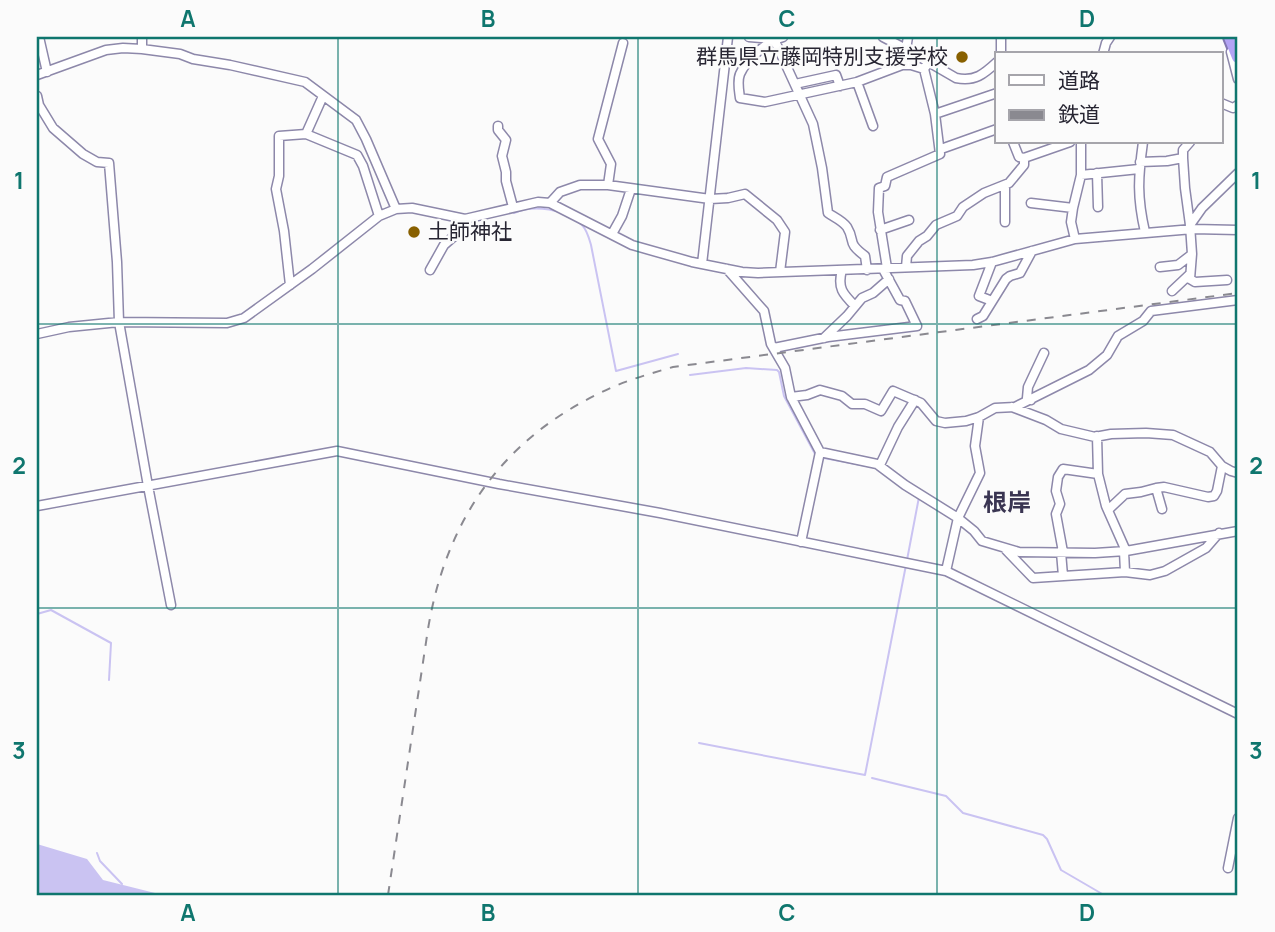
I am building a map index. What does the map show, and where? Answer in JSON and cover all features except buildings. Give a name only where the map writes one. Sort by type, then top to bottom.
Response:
[{"type":"highway","points":[[1231,37],[1238,57]]},
{"type":"street","points":[[40,37],[47,72]]},
{"type":"street","points":[[142,37],[142,48]]},
{"type":"street","points":[[702,264],[728,37]]},
{"type":"street","points":[[749,37],[779,38]]},
{"type":"street","points":[[774,348],[823,338],[917,326],[885,269],[878,212],[879,188],[885,186],[887,177],[940,154],[941,149],[926,66],[906,49],[883,37]]},
{"type":"street","points":[[906,49],[908,37]]},
{"type":"street","points":[[1231,37],[1238,44]]},
{"type":"street","points":[[1231,37],[1238,79]]},
{"type":"street","points":[[779,38],[799,95],[813,124],[828,213],[848,228],[852,246],[865,256],[867,270]]},
{"type":"street","points":[[779,38],[758,51],[739,75],[740,97],[765,102],[857,82],[902,65],[926,66],[965,80],[981,76],[995,64]]},
{"type":"street","points":[[608,185],[611,164],[598,139],[623,43]]},
{"type":"street","points":[[37,75],[106,50],[142,48],[305,82],[356,120],[396,209]]},
{"type":"street","points":[[795,84],[835,75],[840,86]]},
{"type":"street","points":[[857,82],[873,126]]},
{"type":"street","points":[[935,114],[995,95]]},
{"type":"street","points":[[37,96],[39,106],[53,128],[83,154],[97,162],[109,163],[119,322],[171,605]]},
{"type":"street","points":[[306,134],[323,96]]},
{"type":"street","points":[[1222,103],[1233,108],[1238,105]]},
{"type":"street","points":[[498,125],[498,130],[506,140],[502,156],[513,207]]},
{"type":"street","points":[[941,149],[995,130]]},
{"type":"street","points":[[290,285],[276,189],[279,176],[279,136],[306,134],[357,155],[379,216]]},
{"type":"street","points":[[1014,144],[1019,157],[1024,158],[1064,144]]},
{"type":"street","points":[[1075,239],[1071,222],[1081,174],[1081,144]]},
{"type":"street","points":[[1143,144],[1139,166],[1139,198],[1145,232]]},
{"type":"street","points":[[1172,290],[1191,270],[1183,158],[1183,150],[1188,144]]},
{"type":"street","points":[[906,267],[907,256],[936,225],[957,216],[963,207],[984,193],[1009,183],[1024,164],[1024,158]]},
{"type":"street","points":[[1081,174],[1183,158]]},
{"type":"street","points":[[1097,173],[1098,207]]},
{"type":"street","points":[[1190,227],[1202,208],[1238,173]]},
{"type":"street","points":[[550,203],[560,192],[580,185],[608,185],[710,199],[745,194],[777,220],[785,232],[780,272]]},
{"type":"street","points":[[1005,185],[1005,222]]},
{"type":"street","points":[[612,234],[622,216],[631,189]]},
{"type":"street","points":[[37,334],[69,327],[119,322],[227,323],[244,318],[379,216],[396,209],[412,208],[465,219],[538,202],[550,203],[632,245],[702,264],[758,273],[973,265],[1075,239],[1190,227],[1238,230]]},
{"type":"street","points":[[1031,203],[1073,208]]},
{"type":"street","points":[[430,270],[444,245],[460,231],[465,219]]},
{"type":"street","points":[[880,230],[908,220]]},
{"type":"street","points":[[977,318],[983,316],[1006,279],[1020,273],[1032,251]]},
{"type":"street","points":[[1160,267],[1178,265],[1192,255]]},
{"type":"street","points":[[992,262],[979,296],[992,301]]},
{"type":"street","points":[[727,269],[764,312],[771,344],[785,368],[791,397],[820,452],[801,542]]},
{"type":"street","points":[[842,270],[839,280],[842,292],[855,306]]},
{"type":"street","points":[[1189,275],[1195,282],[1227,281]]},
{"type":"street","points":[[823,338],[862,298],[873,293],[889,279]]},
{"type":"street","points":[[791,397],[820,390],[842,396],[852,404],[865,404],[881,411],[893,391],[921,403],[936,421],[945,424],[966,421],[995,408],[1012,407],[1031,400],[1089,370],[1107,355],[1118,336],[1143,321],[1151,311],[1238,300]]},
{"type":"street","points":[[1031,400],[1027,398],[1028,387],[1044,353]]},
{"type":"street","points":[[880,466],[898,426],[915,400]]},
{"type":"street","points":[[1012,407],[1062,429],[1097,436],[1146,433],[1173,435],[1210,452],[1222,466],[1238,472]]},
{"type":"street","points":[[946,571],[958,519],[980,473],[975,446],[979,417]]},
{"type":"street","points":[[1097,436],[1098,474],[1108,510],[1125,551],[1125,572]]},
{"type":"street","points":[[37,506],[337,451],[946,571],[1238,714]]},
{"type":"street","points":[[820,452],[873,462],[958,519],[982,541],[1019,552],[1125,551],[1238,531]]},
{"type":"street","points":[[1108,510],[1125,494],[1156,488],[1214,496],[1222,466]]},
{"type":"street","points":[[1063,576],[1056,514],[1060,503],[1056,491],[1058,477],[1063,469],[1098,474]]},
{"type":"street","points":[[1156,488],[1162,509]]},
{"type":"street","points":[[1005,549],[1033,578],[1125,572],[1150,575],[1206,548],[1219,533]]},
{"type":"street","points":[[1228,868],[1238,818]]},
{"type":"shaded area","points":[[37,844],[87,859],[103,880],[163,895],[37,895]]},
{"type":"waterway","points":[[514,213],[531,209],[558,212],[575,220],[585,229],[591,245],[616,371],[678,354]]},
{"type":"waterway","points":[[690,375],[746,368],[777,370],[784,396],[815,454]]},
{"type":"waterway","points":[[824,458],[877,468]]},
{"type":"waterway","points":[[907,560],[919,497]]},
{"type":"waterway","points":[[699,743],[865,775],[906,565]]},
{"type":"waterway","points":[[37,614],[51,610],[111,643],[109,680]]},
{"type":"waterway","points":[[872,778],[946,796],[963,813],[1043,835],[1061,870],[1104,895]]},
{"type":"waterway","points":[[97,853],[100,861],[122,884]]},
{"type":"railway","points":[[388,895],[428,629],[449,553],[464,519],[507,460],[535,434],[566,412],[619,384],[673,367],[1238,293]]},
{"type":"place","name":"群馬県立藤岡特別支援学校","points":[[962,57]]},
{"type":"place","name":"土師神社","points":[[414,232]]},
{"type":"district","name":"根岸","points":[[1007,503]]}]
